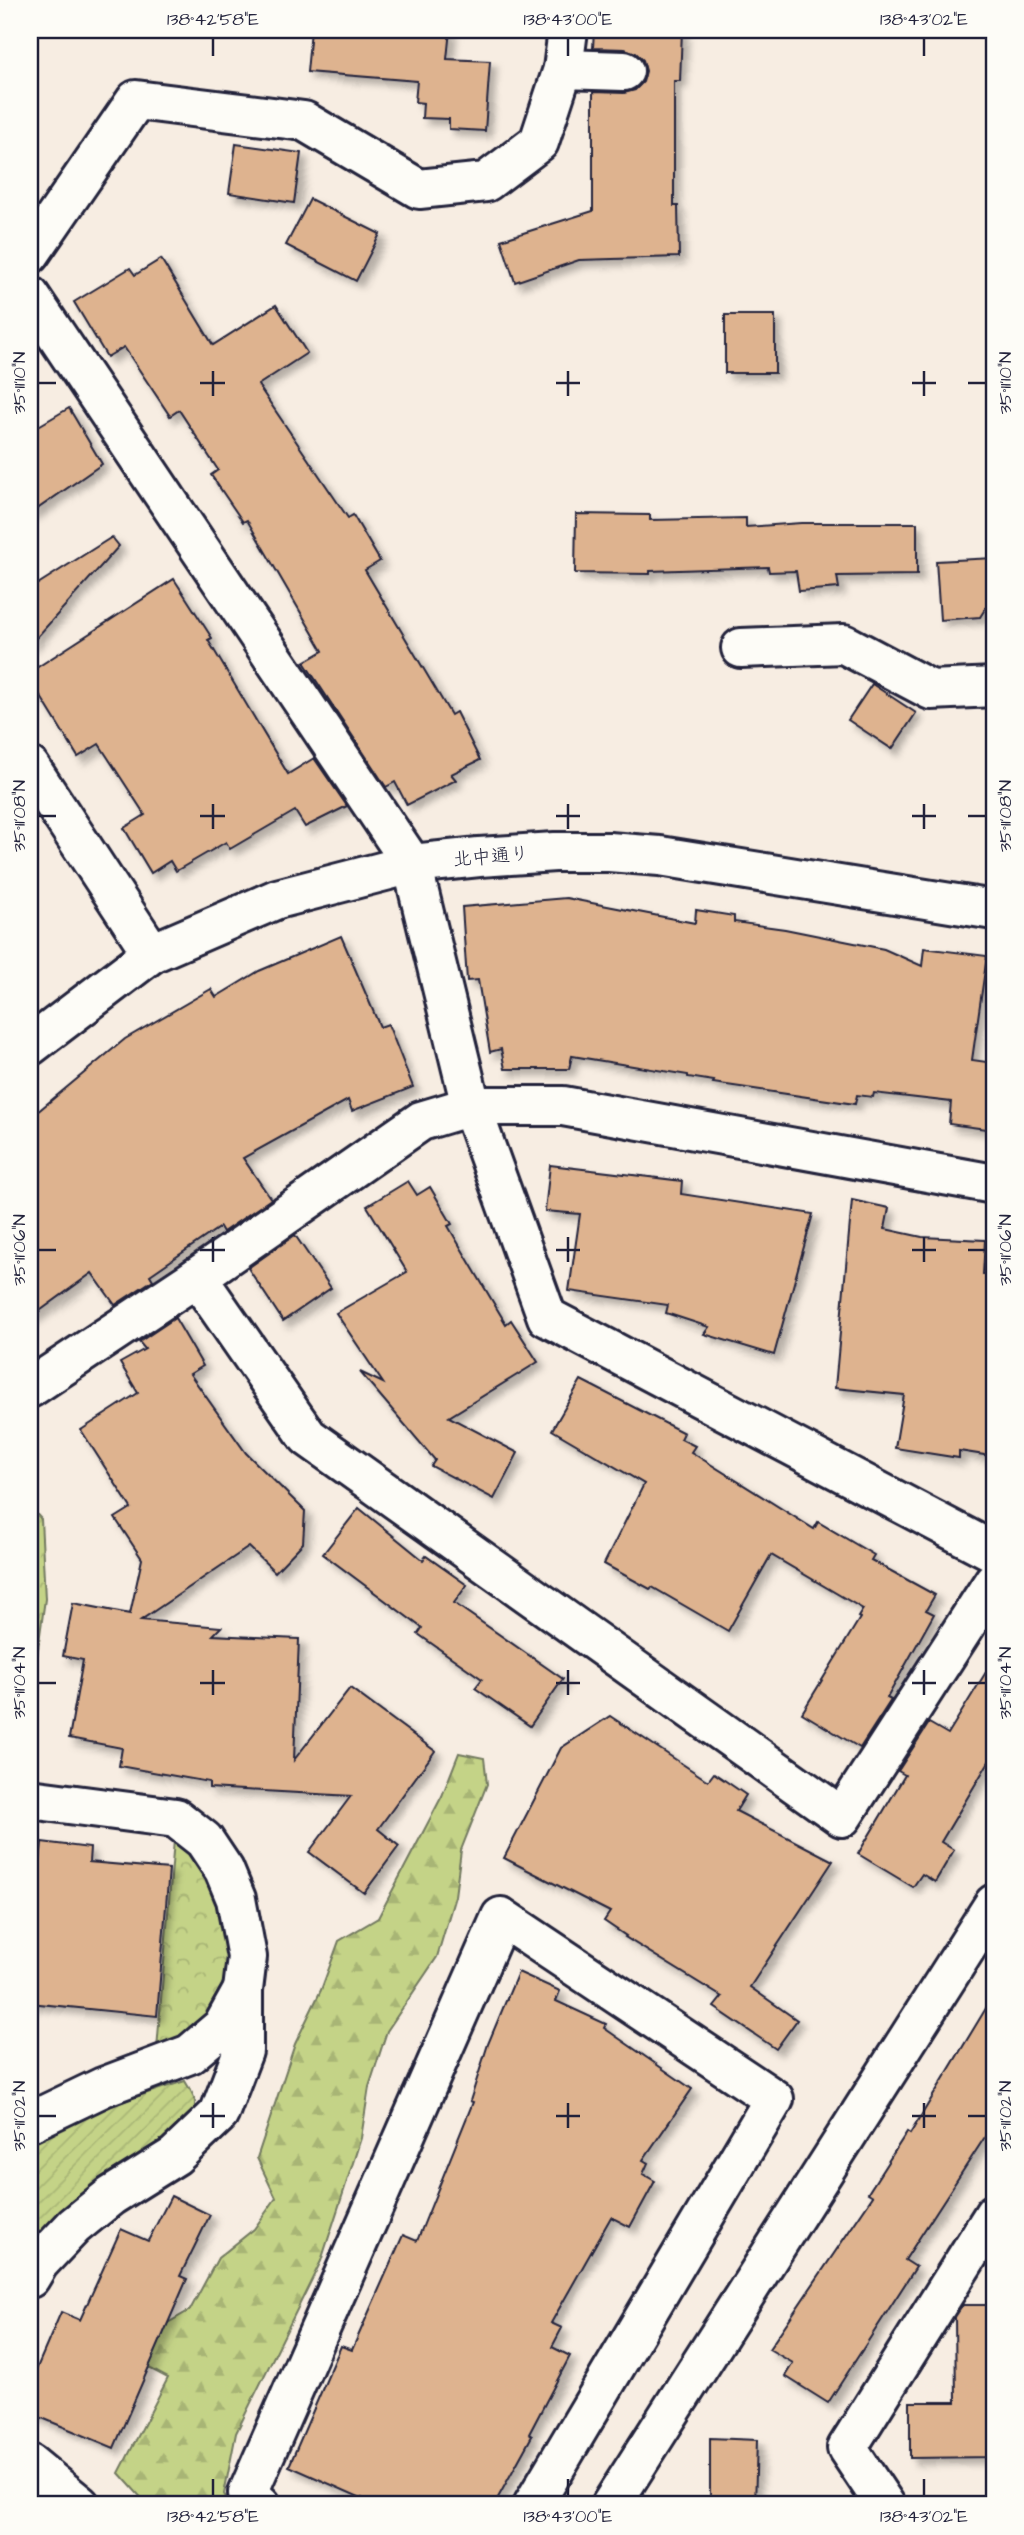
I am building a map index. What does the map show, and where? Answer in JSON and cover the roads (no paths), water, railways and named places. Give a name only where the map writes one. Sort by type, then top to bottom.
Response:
[{"type":"street","points":[[30,254],[136,100],[304,121],[419,189],[486,181],[539,142],[563,69],[568,30]]},
{"type":"street","points":[[563,69],[624,71]]},
{"type":"street","points":[[35,321],[412,864],[471,1106],[547,1317],[994,1552]]},
{"type":"street","points":[[741,648],[844,644],[931,690],[994,687]]},
{"type":"street","points":[[30,767],[152,953]]},
{"type":"street","name":"北中通り","points":[[30,1046],[152,953],[277,899],[412,864],[555,852],[634,854],[994,910]]},
{"type":"street","points":[[30,1388],[197,1277],[421,1121],[471,1106],[563,1106],[994,1184]]},
{"type":"street","points":[[197,1277],[308,1437],[842,1817],[994,1581]]},
{"type":"street","points":[[30,1799],[176,1818],[204,1840],[224,1870],[236,1899],[247,1957],[243,1990],[243,2051],[219,2114],[176,2156],[111,2196],[74,2225],[39,2263],[30,2278]]},
{"type":"street","points":[[611,2505],[994,1904]]},
{"type":"street","points":[[261,2505],[248,2493],[501,1917],[774,2099],[533,2505]]},
{"type":"street","points":[[30,2122],[103,2087],[190,2054],[223,2026],[243,1990]]},
{"type":"street","points":[[886,2505],[847,2448],[976,2272],[994,2214]]},
{"type":"street","points":[[30,2464],[79,2505]]}]
